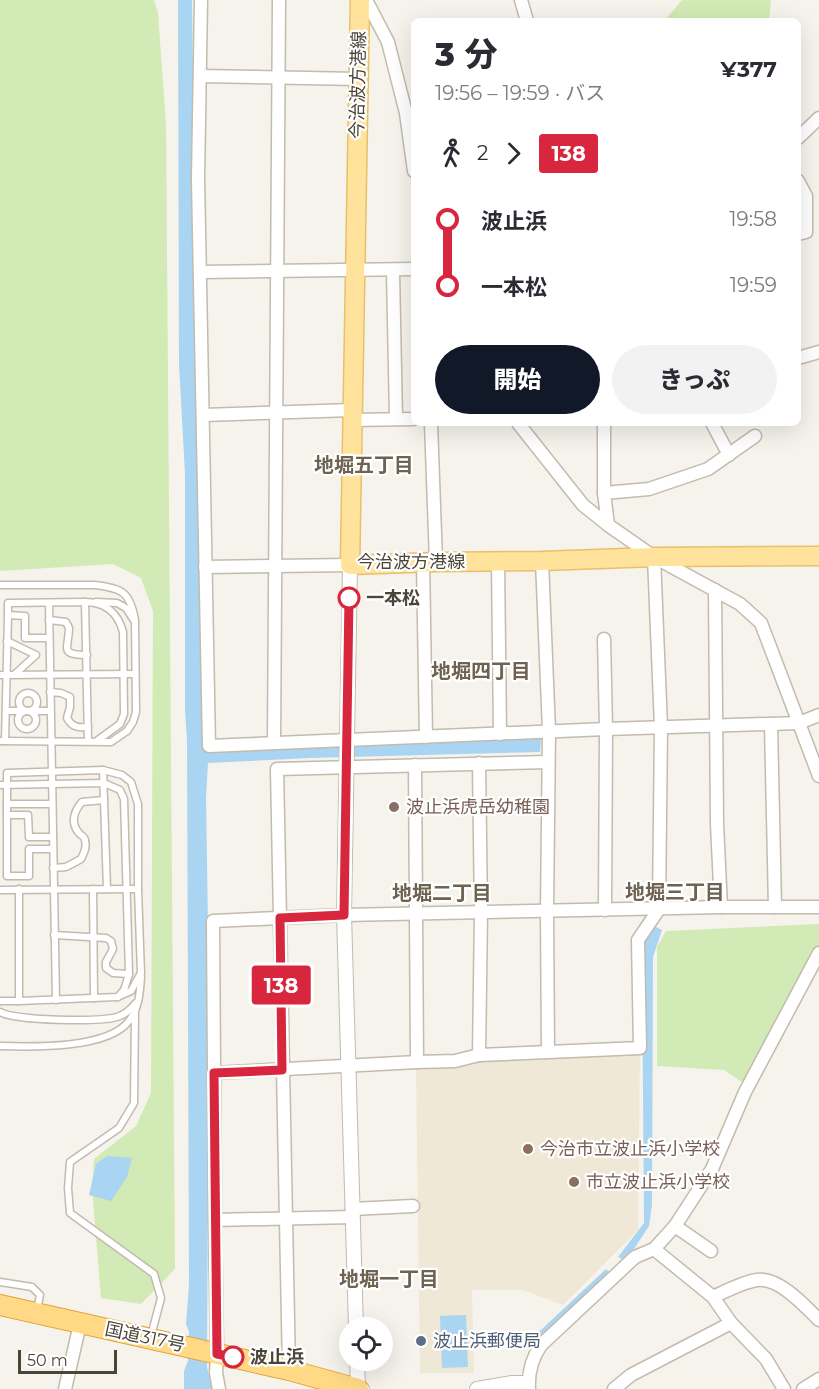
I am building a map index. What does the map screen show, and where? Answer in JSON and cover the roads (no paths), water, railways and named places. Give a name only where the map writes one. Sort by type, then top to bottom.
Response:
[{"type":"highway","name":"国道317号","points":[[0,1305],[289,1370],[359,1389]]},
{"type":"main road","name":"今治波方港線","points":[[360,0],[350,565],[654,556],[819,556]]},
{"type":"street","points":[[201,0],[198,179],[208,746],[800,723],[819,715]]},
{"type":"street","points":[[274,743],[279,0]]},
{"type":"street","points":[[366,0],[388,42],[410,112]]},
{"type":"street","points":[[521,0],[526,18]]},
{"type":"street","points":[[200,76],[358,79]]},
{"type":"street","points":[[801,135],[819,118]]},
{"type":"street","points":[[801,187],[806,196],[806,232],[801,233]]},
{"type":"street","points":[[200,272],[411,269]]},
{"type":"street","points":[[393,271],[396,418]]},
{"type":"street","points":[[801,357],[819,352]]},
{"type":"street","points":[[203,415],[276,413],[411,419]]},
{"type":"street","points":[[426,737],[431,426]]},
{"type":"street","points":[[520,426],[583,505],[654,556],[740,604],[761,623],[819,776]]},
{"type":"street","points":[[604,426],[604,493],[608,525]]},
{"type":"street","points":[[714,426],[729,455]]},
{"type":"street","points":[[604,493],[649,489],[708,469],[755,436]]},
{"type":"street","points":[[214,1073],[455,1061],[479,1055],[640,1048],[638,940],[659,909],[661,727],[654,556]]},
{"type":"street","points":[[542,561],[549,731],[546,912],[548,1051]]},
{"type":"street","points":[[498,562],[500,734]]},
{"type":"street","points":[[205,567],[350,565],[344,915],[356,1317]]},
{"type":"street","points":[[715,590],[717,824],[721,907]]},
{"type":"street","points":[[604,639],[605,910]]},
{"type":"street","points":[[771,724],[775,907]]},
{"type":"street","points":[[289,1370],[277,768],[548,762]]},
{"type":"street","points":[[479,763],[481,913],[479,1055]]},
{"type":"street","points":[[415,765],[417,1062]]},
{"type":"street","points":[[219,1389],[214,1353],[213,921],[344,915],[819,907]]},
{"type":"street","points":[[477,1389],[512,1383],[528,1386],[530,1369],[541,1345],[635,1257],[654,1249],[675,1226],[712,1169],[745,1092],[819,953]]},
{"type":"street","points":[[215,1220],[286,1219],[413,1206]]},
{"type":"street","points":[[675,1226],[711,1251]]},
{"type":"street","points":[[654,1249],[713,1297],[731,1323],[766,1359],[784,1389]]},
{"type":"street","points":[[713,1297],[755,1280],[763,1280],[795,1296],[819,1320]]},
{"type":"street","points":[[614,1389],[631,1375],[731,1323]]},
{"type":"street","points":[[65,1389],[80,1324]]},
{"type":"street","points":[[358,1371],[359,1389]]},
{"type":"street","points":[[803,1389],[819,1379]]},
{"type":"lane","points":[[0,585],[95,585],[120,590],[128,597],[133,606],[135,622],[136,712],[133,722],[121,737],[111,742],[3,741],[6,711],[3,660],[7,640],[8,603]]},
{"type":"lane","points":[[85,602],[88,727],[92,741]]},
{"type":"lane","points":[[92,741],[105,736],[120,724],[124,714],[123,632],[116,614],[96,602]]},
{"type":"lane","points":[[49,603],[56,1000]]},
{"type":"lane","points":[[0,604],[117,603],[126,608],[135,622]]},
{"type":"lane","points":[[8,615],[25,616],[25,638],[49,638]]},
{"type":"lane","points":[[49,620],[66,622],[69,628],[65,647],[68,652],[74,655],[87,655]]},
{"type":"lane","points":[[7,640],[36,655],[14,675]]},
{"type":"lane","points":[[3,675],[135,674]]},
{"type":"lane","points":[[50,692],[70,697],[67,718],[69,722],[79,728],[88,727]]},
{"type":"lane","points":[[6,711],[50,711]]},
{"type":"lane","points":[[103,770],[107,889]]},
{"type":"lane","points":[[138,889],[3,890],[7,876],[7,804],[4,773],[103,770],[122,775],[131,782],[136,792],[141,973],[135,1013],[134,1103],[119,1128],[70,1162],[68,1188],[70,1213],[154,1274],[161,1298],[150,1338]]},
{"type":"lane","points":[[4,784],[104,783],[120,790],[123,800],[129,975],[124,990],[117,998]]},
{"type":"lane","points":[[53,868],[66,867],[81,859],[86,843],[74,824],[77,808],[82,802],[104,800]]},
{"type":"lane","points":[[7,804],[52,804]]},
{"type":"lane","points":[[7,815],[28,815],[29,837],[53,837]]},
{"type":"lane","points":[[7,876],[29,876],[29,849],[53,849]]},
{"type":"lane","points":[[93,889],[94,998]]},
{"type":"lane","points":[[19,890],[19,1000]]},
{"type":"lane","points":[[54,935],[106,938],[113,944],[112,954],[106,962],[106,968],[119,975],[129,975]]},
{"type":"lane","points":[[0,1001],[117,998],[131,991],[141,973]]},
{"type":"lane","points":[[0,1012],[15,1018],[34,1019],[119,1017],[129,1011],[138,1001]]},
{"type":"lane","points":[[0,1046],[41,1047],[106,1038],[129,1023],[135,1013]]},
{"type":"lane","points":[[0,1282],[32,1287],[39,1295],[37,1314]]},
{"type":"water","points":[[178,0],[192,0],[208,749],[541,739],[540,752],[208,763],[206,798],[209,990],[207,1367],[212,1389],[184,1389],[189,1332],[186,1324],[189,1284],[187,740],[185,474],[179,364]]},
{"type":"water","points":[[654,926],[662,930],[653,957],[652,1205],[649,1226],[626,1261],[618,1257],[644,1223],[642,963],[643,940]]},
{"type":"water","points":[[107,1156],[132,1158],[127,1177],[111,1201],[89,1195],[96,1164]]},
{"type":"water","points":[[606,1269],[611,1274],[536,1340],[529,1338],[542,1329]]},
{"type":"water","points":[[466,1315],[468,1367],[442,1368],[440,1316]]},
{"type":"place","name":"一本松","points":[[349,598]]},
{"type":"place","name":"波止浜虎岳幼稚園","points":[[394,807]]},
{"type":"place","name":"今治市立波止浜小学校","points":[[528,1149]]},
{"type":"place","name":"市立波止浜小学校","points":[[574,1182]]},
{"type":"place","name":"波止浜郵便局","points":[[421,1341]]},
{"type":"place","name":"波止浜","points":[[233,1357]]},
{"type":"district","name":"地堀五丁目","points":[[364,465]]},
{"type":"district","name":"地堀四丁目","points":[[481,671]]},
{"type":"district","name":"地堀三丁目","points":[[675,892]]},
{"type":"district","name":"地堀二丁目","points":[[442,893]]},
{"type":"district","name":"地堀一丁目","points":[[389,1279]]}]
